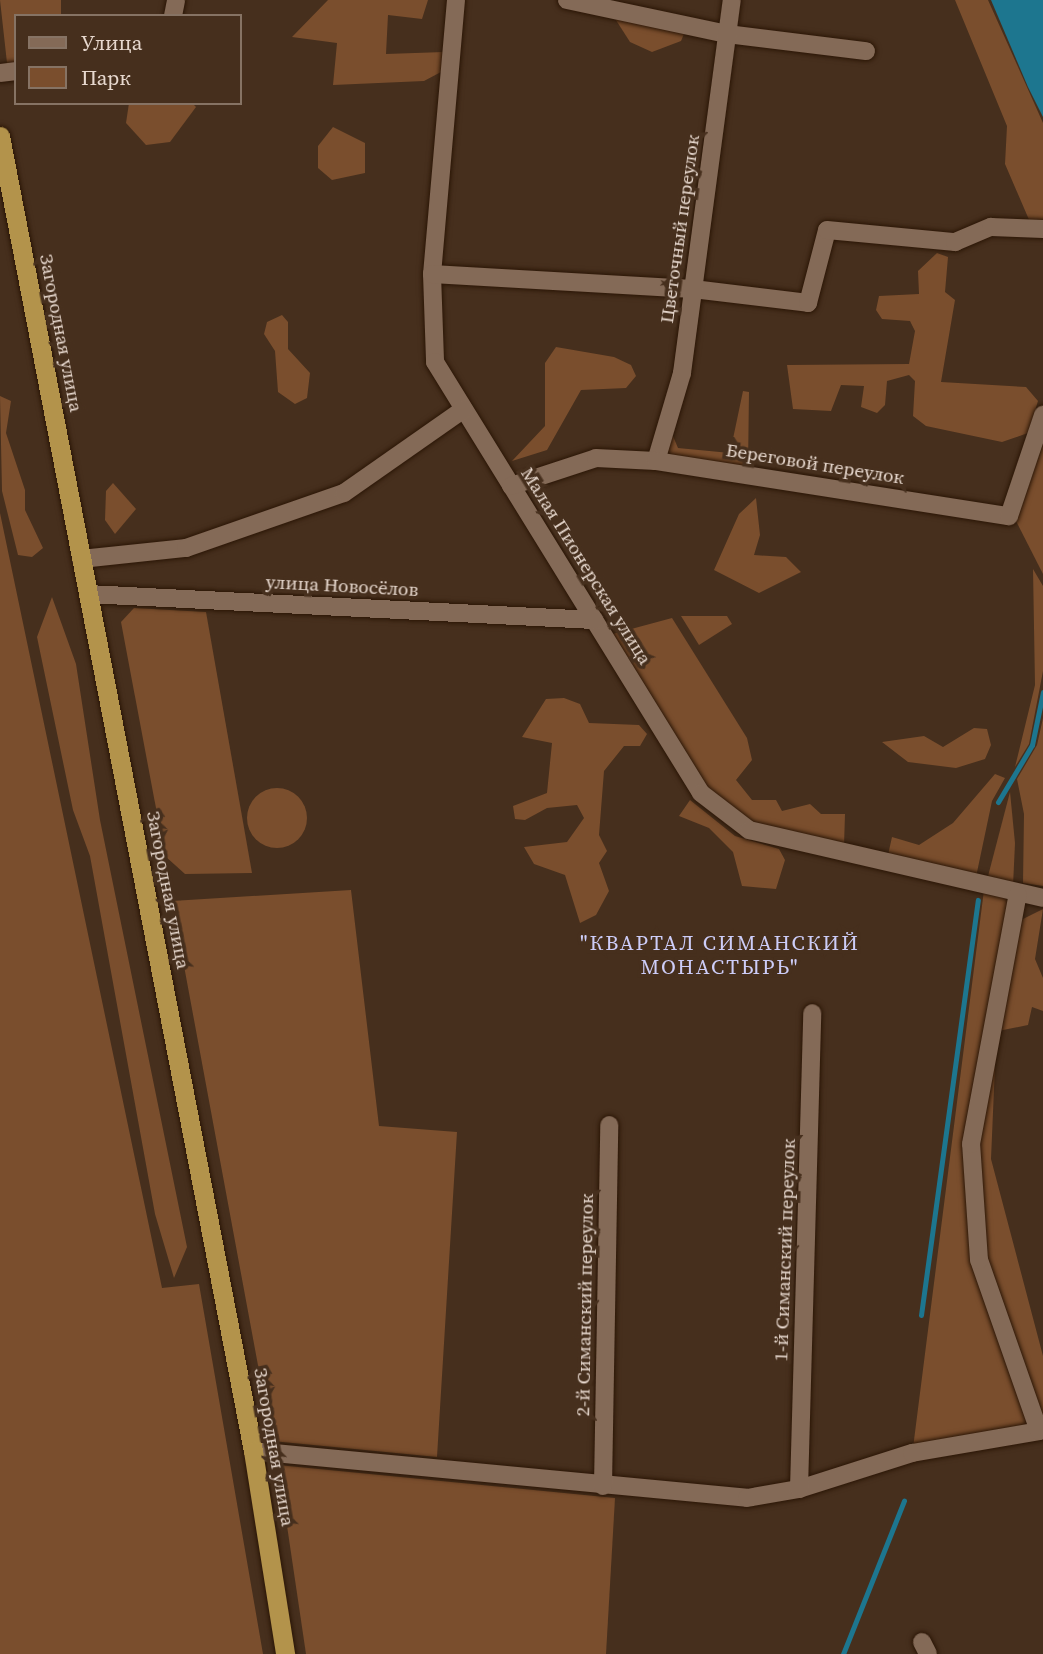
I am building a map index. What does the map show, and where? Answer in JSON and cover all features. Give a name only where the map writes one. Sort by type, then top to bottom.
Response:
[{"type":"highway","name":"Загородная улица","points":[[0,136],[253,1451],[285,1654]]},
{"type":"street","name":"Малая Пионерская улица","points":[[456,0],[432,274],[435,362],[701,793],[749,830],[1043,898]]},
{"type":"street","points":[[567,0],[727,34],[866,51]]},
{"type":"street","name":"Цветочный переулок","points":[[656,461],[682,373],[733,0]]},
{"type":"street","points":[[432,274],[692,289],[808,303],[827,230],[956,242],[991,227],[1043,229]]},
{"type":"street","points":[[81,559],[186,548],[344,493],[464,409]]},
{"type":"street","name":"Береговой переулок","points":[[511,486],[596,458],[656,461],[1009,516],[1043,415]]},
{"type":"street","name":"улица Новосёлов","points":[[88,594],[594,620]]},
{"type":"street","points":[[253,1451],[747,1498],[799,1489],[912,1453],[1039,1431],[979,1260],[971,1144],[1018,894]]},
{"type":"street","name":"1-й Симанский переулок","points":[[799,1489],[812,1013]]},
{"type":"street","name":"2-й Симанский переулок","points":[[603,1486],[609,1125]]},
{"type":"green space","points":[[0,0],[61,0],[61,14],[14,14],[14,80],[9,81]]},
{"type":"green space","points":[[328,0],[428,0],[422,19],[388,15],[386,54],[444,52],[441,72],[424,81],[333,85],[337,43],[292,37]]},
{"type":"green space","points":[[955,0],[988,0],[1043,123],[1043,225],[1030,222],[1005,164],[1007,126]]},
{"type":"green space","points":[[614,17],[684,34],[681,41],[652,52],[630,42]]},
{"type":"green space","points":[[129,105],[196,107],[170,142],[146,145],[126,123]]},
{"type":"green space","points":[[333,127],[365,143],[365,173],[332,180],[318,168],[318,146]]},
{"type":"green space","points":[[937,253],[948,257],[945,292],[955,300],[941,382],[1026,387],[1038,401],[1028,433],[1002,442],[926,426],[913,416],[915,381],[909,375],[887,381],[885,405],[877,413],[861,407],[864,386],[841,385],[831,411],[793,409],[787,365],[909,364],[915,331],[910,321],[882,319],[876,310],[879,296],[919,294],[918,271]]},
{"type":"green space","points":[[282,315],[288,322],[288,349],[310,373],[307,398],[295,404],[278,392],[275,351],[264,334],[267,322]]},
{"type":"green space","points":[[556,347],[614,357],[631,365],[636,376],[626,388],[581,390],[547,450],[512,461],[545,426],[545,363]]},
{"type":"green space","points":[[743,391],[749,392],[748,468],[662,453],[670,429],[678,448],[730,453]]},
{"type":"green space","points":[[0,396],[11,401],[6,433],[25,490],[25,510],[43,548],[32,557],[18,555],[2,491]]},
{"type":"green space","points":[[1043,427],[1043,574],[1013,515]]},
{"type":"green space","points":[[113,483],[136,509],[115,534],[105,520],[106,491]]},
{"type":"green space","points":[[756,498],[760,535],[754,555],[786,557],[801,572],[759,593],[714,570],[739,514]]},
{"type":"green space","points":[[0,513],[162,1288],[199,1284],[263,1654],[0,1654]]},
{"type":"green space","points":[[1033,569],[1043,586],[1043,671],[1029,744],[1015,767],[1035,685]]},
{"type":"green space","points":[[52,597],[76,664],[100,820],[187,1247],[174,1278],[155,1214],[90,856],[73,810],[37,637]]},
{"type":"green space","points":[[134,608],[206,612],[252,873],[185,874],[165,856],[121,622]]},
{"type":"green space","points":[[681,616],[727,616],[732,624],[699,645]]},
{"type":"green space","points":[[672,618],[747,738],[752,760],[736,780],[752,800],[776,800],[782,811],[810,804],[821,814],[845,814],[844,846],[751,824],[704,786],[609,635]]},
{"type":"green space","points":[[564,698],[580,704],[589,723],[639,725],[647,734],[640,746],[624,746],[604,771],[599,835],[607,851],[599,863],[609,891],[596,915],[580,923],[565,875],[534,864],[524,847],[567,842],[584,818],[577,805],[547,808],[525,820],[515,819],[513,806],[547,793],[552,743],[522,737],[546,699]]},
{"type":"green space","points":[[1043,718],[1043,886],[1023,883],[1024,814],[1017,779],[1037,745]]},
{"type":"green space","points":[[974,728],[987,729],[991,745],[985,759],[956,768],[908,762],[882,742],[924,736],[943,747]]},
{"type":"green space","points":[[995,774],[1005,778],[992,801],[976,877],[888,855],[892,837],[919,845],[953,823]]},
{"type":"green space","points":[[271,788],[283,788],[302,801],[307,818],[305,830],[294,843],[283,848],[271,848],[252,835],[247,824],[247,812],[260,793]]},
{"type":"green space","points":[[1010,792],[1015,843],[1013,886],[987,880]]},
{"type":"green space","points":[[690,800],[735,836],[779,849],[785,860],[776,889],[742,886],[733,852],[709,828],[679,816]]},
{"type":"green space","points":[[351,890],[379,1126],[457,1132],[437,1457],[272,1441],[172,901]]},
{"type":"green space","points":[[984,890],[1012,898],[967,1144],[974,1260],[1033,1428],[913,1448]]},
{"type":"green space","points":[[1043,909],[1035,959],[1043,978],[1043,1011],[1032,1007],[1028,1025],[998,1031],[1021,920]]},
{"type":"green space","points":[[996,1042],[991,1159],[1043,1356],[1043,1428],[982,1260],[973,1145]]},
{"type":"green space","points":[[278,1465],[615,1498],[606,1654],[306,1654]]},
{"type":"water","points":[[991,0],[1043,0],[1043,117],[1028,87]]},
{"type":"waterway","points":[[998,802],[1032,745],[1043,692]]},
{"type":"waterway","points":[[921,1315],[978,900]]},
{"type":"waterway","points":[[843,1654],[904,1501]]},
{"type":"district","name":"\"КВАРТАЛ СИМАНСКИЙ МОНАСТЫРЬ\"","points":[[720,955]]}]
